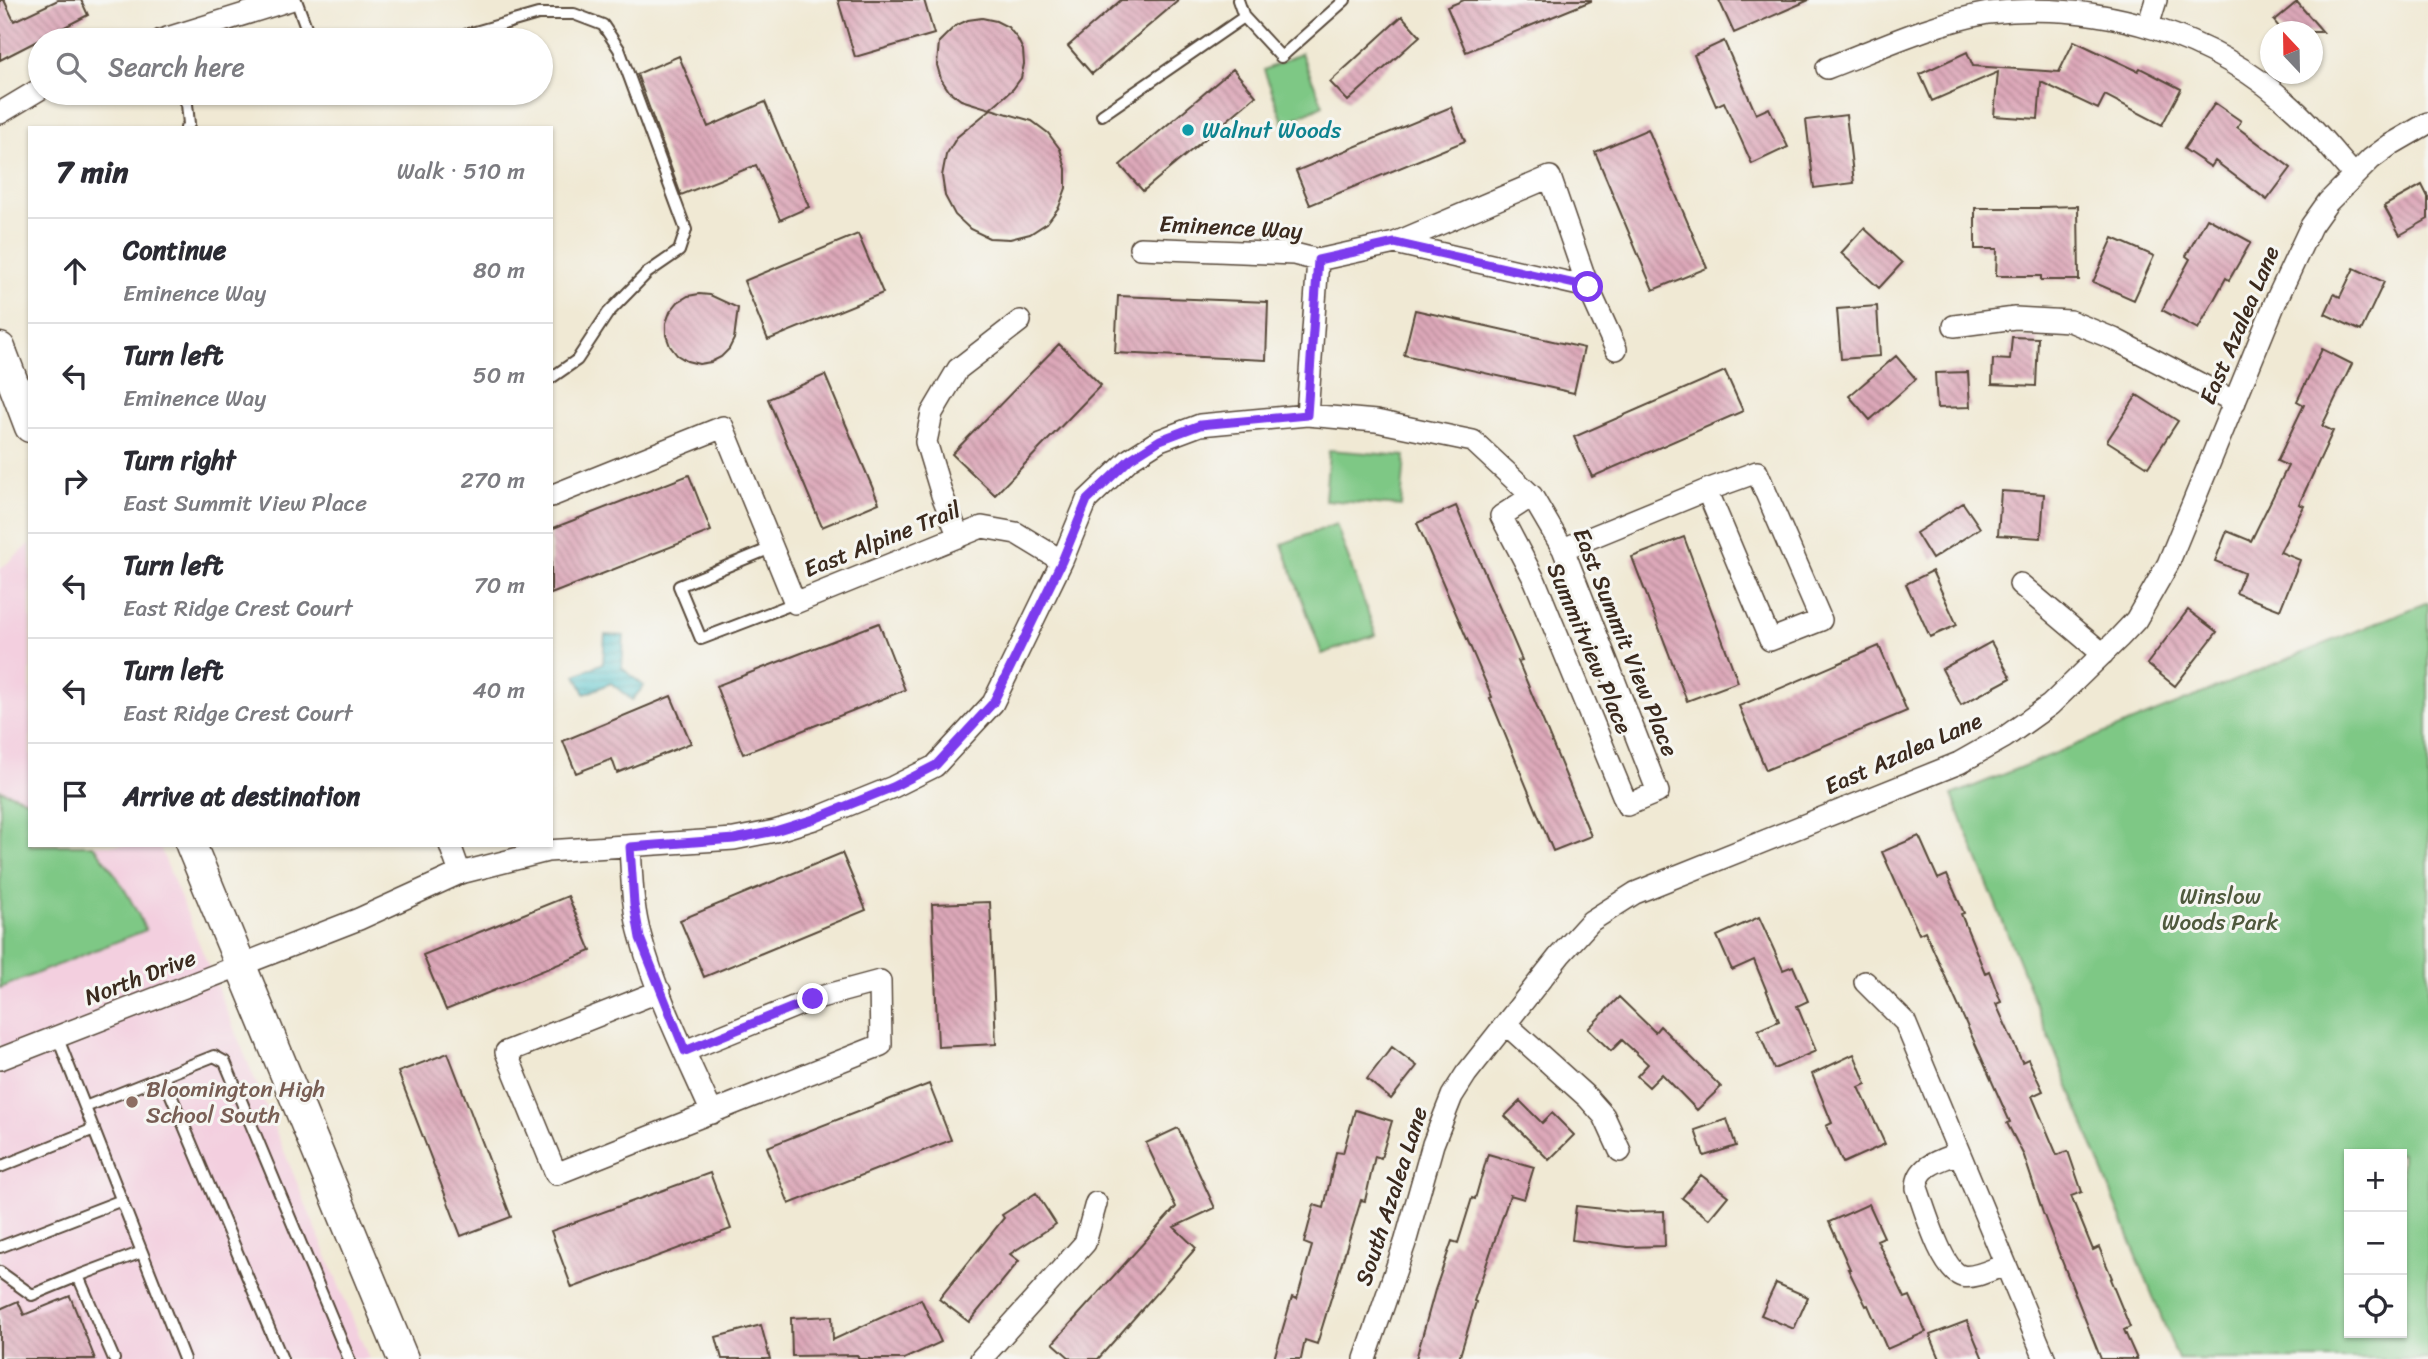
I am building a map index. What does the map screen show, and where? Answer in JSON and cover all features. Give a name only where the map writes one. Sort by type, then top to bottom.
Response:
[{"type":"street","points":[[200,28],[290,0]]},
{"type":"street","points":[[2149,23],[2156,0]]},
{"type":"street","points":[[1827,68],[1915,34],[1987,13],[2022,9],[2079,9],[2109,13],[2149,23],[2197,42],[2247,71],[2297,112],[2354,175]]},
{"type":"street","points":[[0,113],[28,96]]},
{"type":"street","name":"East Azalea Lane","points":[[1507,1025],[1560,955],[1591,922],[1635,893],[1959,763],[2030,721],[2103,654],[2136,620],[2168,564],[2304,238],[2328,202],[2354,175],[2390,145],[2428,123]]},
{"type":"street","name":"Eminence Way","points":[[1140,248],[1294,254],[1318,260],[1395,243],[1550,177],[1588,287],[1616,349]]},
{"type":"street","name":"Eminence Way","points":[[1395,243],[1588,287]]},
{"type":"street","name":"Eminence Way","points":[[1307,415],[1318,260]]},
{"type":"street","points":[[1954,326],[2015,318],[2070,321],[2115,339],[2235,402]]},
{"type":"street","points":[[960,537],[942,495],[926,442],[932,413],[958,369],[1020,321]]},
{"type":"street","points":[[0,348],[28,422]]},
{"type":"street","name":"East Summit View Place","points":[[240,966],[359,919],[460,873],[547,851],[734,839],[775,831],[814,819],[893,787],[936,765],[993,703],[1062,561],[1087,500],[1130,459],[1160,440],[1200,425],[1307,415],[1376,421],[1473,441],[1532,496],[1563,549],[1658,792]]},
{"type":"street","name":"East Alpine Trail","points":[[553,495],[723,427],[795,603],[982,527],[1016,533],[1062,561]]},
{"type":"street","points":[[1563,549],[1707,490],[1757,472],[1821,620],[1770,640],[1707,490]]},
{"type":"street","name":"Summitview Place","points":[[1532,496],[1501,516],[1535,581],[1627,805],[1658,792]]},
{"type":"street","points":[[2020,584],[2103,654]]},
{"type":"street","points":[[192,847],[403,1359]]},
{"type":"street","points":[[451,847],[460,873]]},
{"type":"street","points":[[630,847],[638,927],[660,991],[712,1112]]},
{"type":"street","name":"North Drive","points":[[0,1059],[240,966]]},
{"type":"street","points":[[660,991],[506,1052],[556,1174],[881,1045],[880,981],[813,999],[685,1051]]},
{"type":"street","points":[[1866,982],[1905,1022],[2045,1359]]},
{"type":"street","points":[[1507,1025],[1604,1115],[1620,1151]]},
{"type":"street","name":"South Azalea Lane","points":[[1366,1359],[1405,1243],[1442,1119],[1466,1074],[1507,1025]]},
{"type":"street","points":[[1959,1153],[1924,1168],[1917,1181],[1917,1188],[1946,1263],[1964,1277],[2005,1265]]},
{"type":"street","points":[[981,1359],[1085,1243],[1096,1203]]},
{"type":"lane","points":[[296,0],[308,28]]},
{"type":"lane","points":[[1238,0],[1244,17],[1281,57],[1345,0]]},
{"type":"lane","points":[[489,28],[538,14],[574,14],[603,25],[619,49],[686,230],[679,251],[647,273],[608,313],[577,360],[553,377]]},
{"type":"lane","points":[[1102,115],[1244,17]]},
{"type":"lane","points":[[187,105],[188,126]]},
{"type":"lane","points":[[771,548],[679,586],[701,639],[795,603]]},
{"type":"lane","points":[[57,1035],[184,1359]]},
{"type":"lane","points":[[85,1107],[214,1056],[225,1062],[348,1359]]},
{"type":"lane","points":[[163,1076],[282,1359]]},
{"type":"lane","points":[[0,1167],[94,1129]]},
{"type":"lane","points":[[0,1247],[122,1200]]},
{"type":"lane","points":[[0,1272],[32,1296],[142,1252]]},
{"type":"lane","points":[[78,1276],[114,1359]]},
{"type":"shaded area","name":"Bloomington High School South","points":[[28,546],[28,847],[160,847],[369,1359],[0,1359],[0,569]]},
{"type":"green space","points":[[1301,53],[1323,105],[1284,124],[1264,70]]},
{"type":"green space","points":[[1329,450],[1405,456],[1401,506],[1325,500]]},
{"type":"green space","points":[[1336,524],[1376,635],[1322,654],[1282,544]]},
{"type":"green space","name":"Winslow Woods Park","points":[[2428,602],[2428,1359],[2178,1359],[1952,795]]},
{"type":"green space","points":[[0,790],[28,800],[28,847],[95,847],[109,865],[146,930],[0,988]]},
{"type":"water","points":[[605,635],[624,636],[622,668],[644,686],[632,700],[611,683],[585,694],[576,675],[603,663]]},
{"type":"building","points":[[0,0],[4,0],[14,21],[58,0],[81,0],[88,15],[63,28],[28,28],[28,46],[0,60]]},
{"type":"building","points":[[838,0],[924,0],[934,34],[855,57]]},
{"type":"building","points":[[1121,0],[1179,0],[1092,74],[1068,46]]},
{"type":"building","points":[[1464,0],[1591,1],[1466,52],[1447,7]]},
{"type":"building","points":[[1719,0],[1809,0],[1734,33]]},
{"type":"building","points":[[2297,2],[2313,21],[2274,21]]},
{"type":"building","name":"Walnut Woods","points":[[1402,16],[1420,36],[1348,101],[1330,82]]},
{"type":"building","points":[[982,18],[1008,27],[1023,50],[1021,78],[1013,89],[990,109],[961,100],[949,91],[941,79],[937,65],[939,42],[955,26]]},
{"type":"building","points":[[1724,41],[1756,114],[1769,108],[1788,147],[1752,164],[1724,102],[1716,106],[1694,55]]},
{"type":"building","points":[[2074,41],[2138,71],[2140,68],[2181,89],[2162,125],[2105,95],[2098,109],[2041,82],[2038,119],[1994,116],[1998,72],[1932,101],[1920,74],[1967,52],[1973,66],[2059,72]]},
{"type":"building","points":[[679,56],[708,127],[765,102],[809,207],[780,220],[756,165],[681,195],[637,74]]},
{"type":"building","name":"Walnut Woods","points":[[1233,69],[1256,96],[1143,191],[1120,165]]},
{"type":"building","points":[[2215,103],[2241,121],[2237,127],[2291,168],[2267,200],[2215,161],[2211,167],[2184,149]]},
{"type":"building","points":[[1451,107],[1465,141],[1310,205],[1296,171]]},
{"type":"building","points":[[991,109],[1032,121],[1048,133],[1060,149],[1066,169],[1066,188],[1059,207],[1047,223],[1030,234],[1010,239],[989,238],[970,229],[955,215],[945,196],[942,176],[946,155],[957,137]]},
{"type":"building","points":[[1846,115],[1854,183],[1814,188],[1806,120]]},
{"type":"building","points":[[1648,129],[1707,268],[1653,290],[1595,152]]},
{"type":"building","points":[[2422,185],[2428,197],[2428,219],[2400,235],[2384,206]]},
{"type":"building","points":[[2078,206],[2079,280],[2041,280],[2041,276],[1996,276],[1997,249],[1975,249],[1975,208]]},
{"type":"building","points":[[2207,218],[2251,242],[2229,280],[2226,278],[2198,329],[2162,310],[2190,259],[2186,256]]},
{"type":"building","points":[[1864,228],[1902,263],[1879,288],[1841,253]]},
{"type":"building","points":[[858,234],[883,293],[768,340],[744,281]]},
{"type":"building","points":[[2113,238],[2154,256],[2134,300],[2093,282]]},
{"type":"building","points":[[2354,268],[2384,282],[2361,331],[2325,314],[2334,294],[2340,297]]},
{"type":"building","points":[[699,294],[710,295],[738,308],[734,339],[729,349],[711,362],[699,364],[677,355],[666,335],[666,323],[678,302]]},
{"type":"building","points":[[1118,296],[1268,302],[1266,360],[1115,353]]},
{"type":"building","points":[[1877,306],[1880,356],[1841,359],[1837,309]]},
{"type":"building","points":[[1415,310],[1584,348],[1574,393],[1404,355]]},
{"type":"building","points":[[2012,337],[2038,338],[2036,386],[1992,384],[1993,359],[2010,360]]},
{"type":"building","points":[[1059,344],[1101,385],[995,495],[952,454]]},
{"type":"building","points":[[2322,349],[2352,364],[2322,426],[2333,431],[2299,504],[2304,506],[2280,552],[2300,560],[2280,610],[2236,593],[2244,573],[2215,561],[2227,531],[2251,541],[2288,466],[2277,461],[2304,405],[2297,401]]},
{"type":"building","points":[[1896,356],[1916,379],[1870,420],[1849,396]]},
{"type":"building","points":[[1725,371],[1743,411],[1592,477],[1574,437]]},
{"type":"building","points":[[1968,372],[1970,407],[1937,408],[1935,373]]},
{"type":"building","points":[[825,375],[879,503],[822,527],[768,399]]},
{"type":"building","points":[[2137,395],[2178,421],[2148,467],[2107,441]]},
{"type":"building","points":[[689,475],[711,531],[553,593],[553,528]]},
{"type":"building","points":[[2001,491],[2044,494],[2041,538],[1998,535]]},
{"type":"building","points":[[1963,503],[1980,528],[1932,559],[1916,533]]},
{"type":"building","points":[[1456,506],[1522,660],[1518,661],[1591,836],[1553,851],[1490,698],[1492,697],[1417,523]]},
{"type":"building","points":[[1684,537],[1738,682],[1687,701],[1632,557]]},
{"type":"building","points":[[1932,571],[1957,625],[1930,637],[1906,584]]},
{"type":"building","points":[[2188,610],[2217,632],[2175,686],[2147,664]]},
{"type":"building","points":[[879,623],[905,690],[743,754],[716,686]]},
{"type":"building","points":[[1991,642],[2011,678],[1961,705],[1942,669]]},
{"type":"building","points":[[1879,646],[1907,711],[1766,770],[1739,706]]},
{"type":"building","points":[[671,696],[691,743],[617,773],[612,759],[576,773],[563,741]]},
{"type":"building","points":[[1919,836],[1938,879],[1947,875],[1964,913],[1961,914],[1985,973],[1989,971],[2001,1002],[1996,1004],[2022,1062],[2028,1059],[2043,1091],[2032,1096],[2057,1155],[2068,1151],[2082,1192],[2071,1196],[2093,1250],[2099,1247],[2112,1278],[2110,1279],[2130,1327],[2124,1330],[2137,1359],[2101,1359],[2043,1213],[2024,1156],[2007,1123],[2010,1122],[1925,931],[1919,934],[1882,852]]},
{"type":"building","points":[[842,853],[866,910],[704,977],[680,920]]},
{"type":"building","points":[[568,896],[591,951],[446,1010],[423,955]]},
{"type":"building","points":[[990,902],[996,1044],[938,1047],[932,904]]},
{"type":"building","points":[[1759,917],[1783,970],[1793,966],[1808,1001],[1797,1006],[1816,1051],[1774,1069],[1758,1030],[1779,1021],[1754,960],[1732,970],[1717,936]]},
{"type":"building","points":[[1619,997],[1655,1032],[1660,1026],[1721,1087],[1697,1110],[1662,1074],[1649,1087],[1637,1076],[1648,1064],[1622,1040],[1611,1051],[1588,1029]]},
{"type":"building","points":[[1392,1047],[1417,1066],[1391,1099],[1367,1079]]},
{"type":"building","points":[[448,1053],[511,1217],[461,1236],[398,1072]]},
{"type":"building","points":[[1854,1054],[1866,1084],[1859,1087],[1885,1144],[1843,1163],[1826,1126],[1832,1123],[1812,1074]]},
{"type":"building","points":[[929,1084],[951,1140],[789,1204],[767,1147]]},
{"type":"building","points":[[1520,1101],[1542,1123],[1552,1113],[1574,1135],[1549,1160],[1505,1116]]},
{"type":"building","points":[[1355,1110],[1392,1121],[1381,1158],[1375,1156],[1365,1201],[1361,1200],[1317,1344],[1305,1340],[1301,1359],[1274,1359],[1292,1297],[1297,1299],[1312,1246],[1304,1243],[1314,1205],[1324,1208],[1336,1152],[1343,1153]]},
{"type":"building","points":[[1727,1119],[1736,1146],[1704,1156],[1695,1130]]},
{"type":"building","points":[[1178,1128],[1215,1208],[1174,1227],[1196,1248],[1098,1359],[1071,1359],[1053,1343],[1176,1207],[1146,1143]]},
{"type":"building","points":[[1488,1154],[1534,1167],[1524,1199],[1510,1195],[1474,1301],[1476,1302],[1459,1359],[1416,1359],[1452,1241],[1458,1243]]},
{"type":"building","points":[[710,1173],[731,1229],[572,1288],[551,1231]]},
{"type":"building","points":[[1701,1175],[1728,1196],[1709,1219],[1682,1198]]},
{"type":"building","points":[[1036,1193],[1056,1224],[1010,1254],[1019,1261],[969,1322],[939,1299],[1004,1218],[1002,1215]]},
{"type":"building","points":[[1869,1204],[1884,1237],[1877,1240],[1905,1298],[1910,1296],[1926,1332],[1887,1349],[1868,1305],[1866,1306],[1848,1269],[1829,1222]]},
{"type":"building","points":[[1576,1206],[1631,1212],[1664,1211],[1665,1246],[1628,1247],[1572,1240]]},
{"type":"building","points":[[1776,1283],[1808,1297],[1794,1329],[1761,1315]]},
{"type":"building","points":[[70,1296],[95,1359],[0,1359],[0,1309],[18,1301],[24,1315]]},
{"type":"building","points":[[921,1299],[941,1342],[904,1359],[859,1359],[857,1355],[792,1356],[791,1318],[832,1316],[833,1340]]},
{"type":"building","points":[[1967,1321],[1983,1359],[1940,1359],[1930,1335]]},
{"type":"building","points":[[761,1325],[770,1359],[722,1359],[716,1337]]},
{"type":"place","name":"Walnut Woods","points":[[1188,130]]},
{"type":"place","name":"Bloomington High School South","points":[[132,1102]]},
{"type":"route","points":[[813,999],[685,1051],[640,938],[634,904],[630,847],[734,839],[775,831],[814,819],[893,787],[936,765],[993,703],[1062,561],[1087,500],[1130,459],[1160,440],[1200,425],[1307,415],[1318,260],[1395,243],[1588,287]]}]
